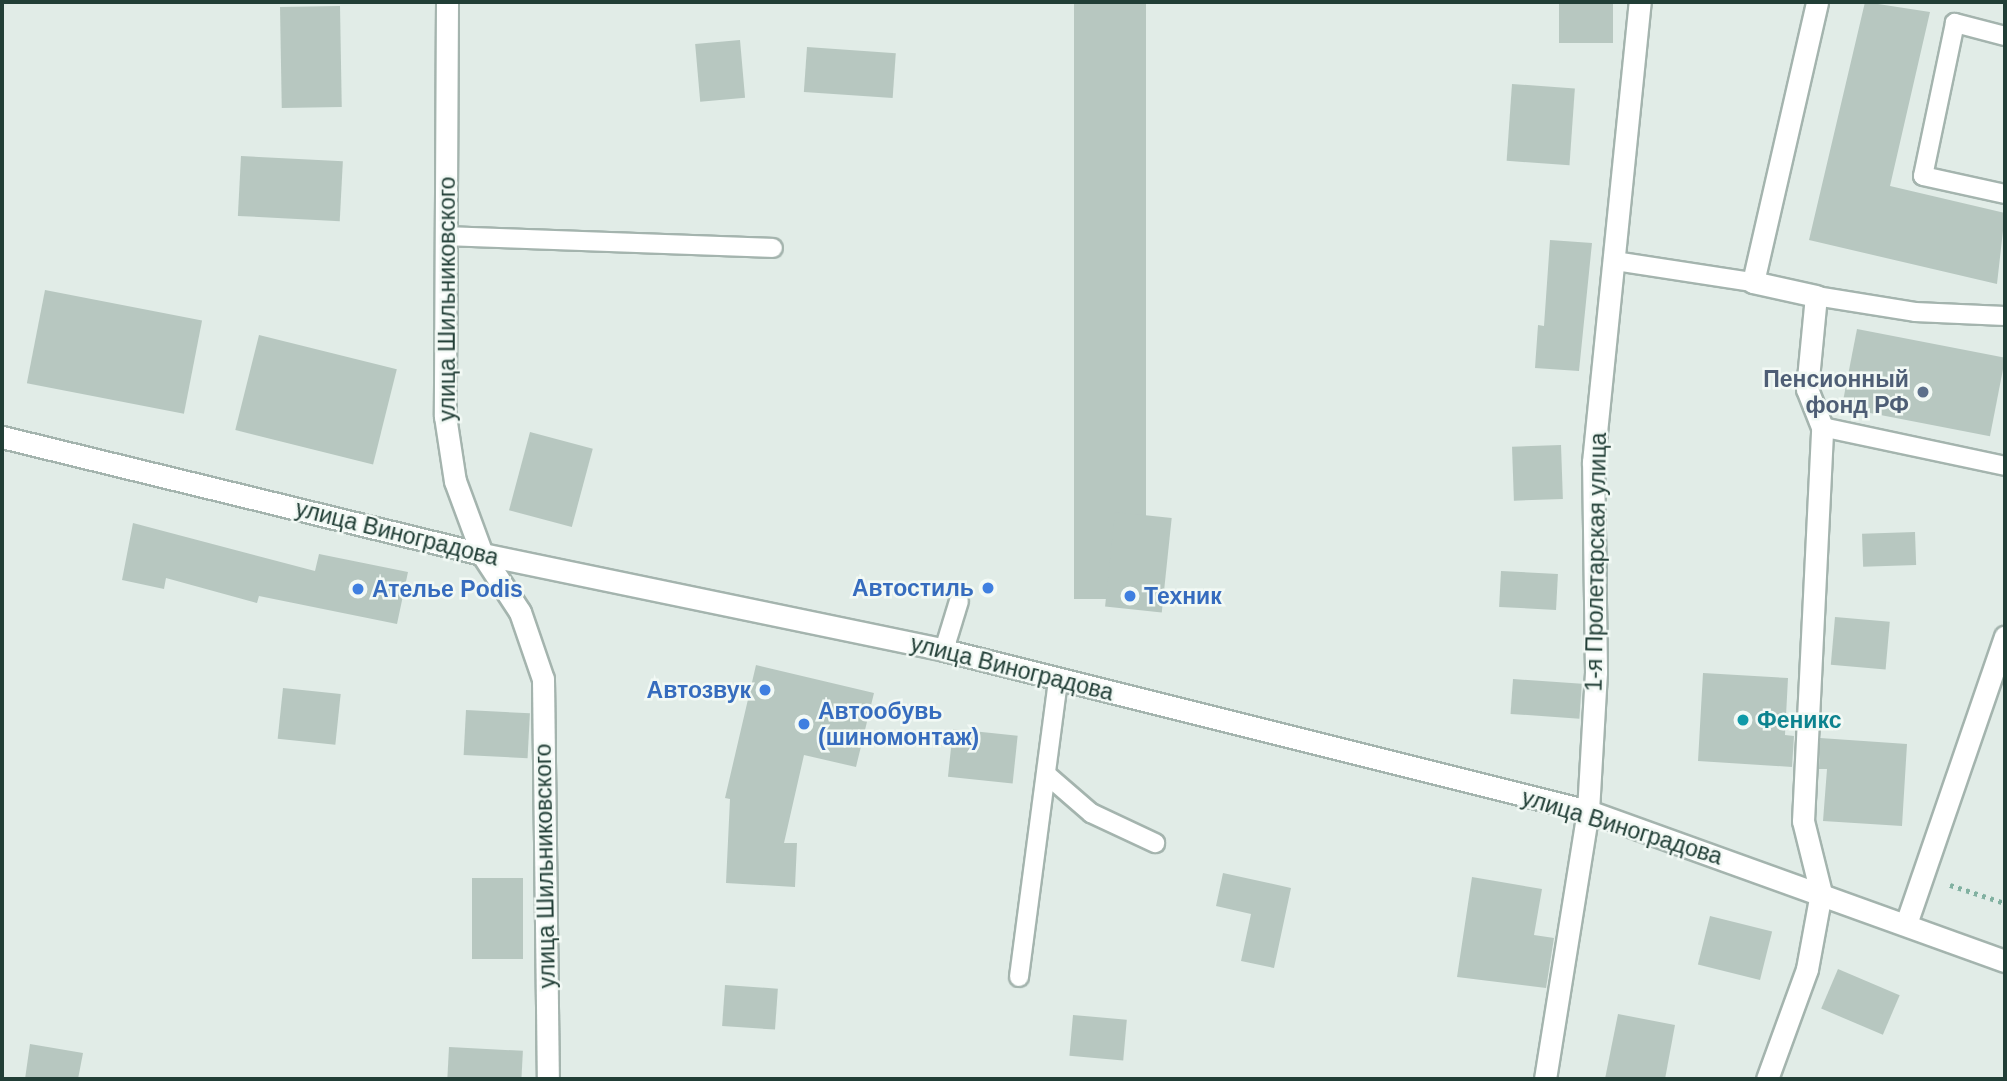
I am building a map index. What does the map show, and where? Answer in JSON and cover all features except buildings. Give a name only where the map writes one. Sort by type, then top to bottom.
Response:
[{"type":"street","name":"улица Шильниковского","points":[[447,2],[445,416],[455,481],[482,554],[520,612],[543,679],[548,1079]]},
{"type":"street","name":"1-я Пролетарская улица","points":[[1545,1079],[1588,811],[1596,672],[1593,462],[1640,2]]},
{"type":"street","points":[[1767,1079],[1807,969],[1821,893],[1803,821],[1822,427],[1807,389],[1816,296],[1753,282],[1817,2]]},
{"type":"street","name":"улица Виноградова","points":[[2,436],[482,554],[944,650],[1588,811],[2005,961]]},
{"type":"street","points":[[1906,924],[2005,637]]},
{"type":"lane","points":[[2005,36],[1955,23],[1923,176],[2005,194]]},
{"type":"lane","points":[[446,236],[774,248]]},
{"type":"lane","points":[[1615,261],[1753,282]]},
{"type":"lane","points":[[1816,296],[1915,312],[2005,316]]},
{"type":"lane","points":[[1822,427],[2005,466]]},
{"type":"lane","points":[[944,650],[959,601]]},
{"type":"lane","points":[[1019,977],[1058,679]]},
{"type":"lane","points":[[1046,774],[1091,813],[1155,843]]},
{"type":"path","points":[[1923,876],[2005,903]]},
{"type":"place","name":"Пенсионный фонд РФ","points":[[1923,392]]},
{"type":"place","name":"Автостиль","points":[[988,588]]},
{"type":"place","name":"Ателье Podis","points":[[358,589]]},
{"type":"place","name":"Техник","points":[[1130,596]]},
{"type":"place","name":"Автозвук","points":[[765,690]]},
{"type":"place","name":"Феникс","points":[[1743,720]]},
{"type":"place","name":"Автообувь (шиномонтаж)","points":[[804,724]]}]
